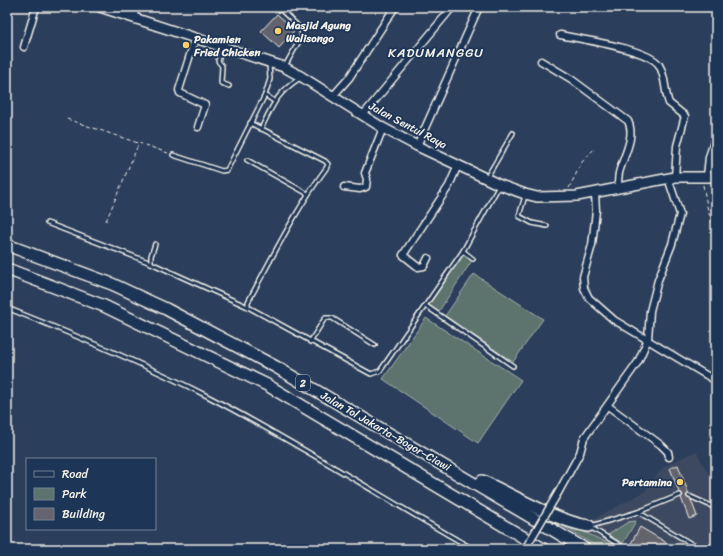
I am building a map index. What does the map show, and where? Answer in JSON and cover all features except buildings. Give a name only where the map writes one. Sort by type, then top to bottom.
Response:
[{"type":"highway","name":"Jalan Tol Jakarta–Bogor–Ciawi","points":[[7,245],[112,284],[166,309],[276,367],[585,549]]},
{"type":"highway","name":"Jalan Tol Jakarta–Bogor–Ciawi","points":[[7,269],[104,306],[267,385],[543,549]]},
{"type":"highway","points":[[420,451],[562,519],[578,525],[589,526]]},
{"type":"main road","name":"Jalan Sentul Raya","points":[[100,7],[114,9],[132,19],[284,67],[302,76],[383,128],[417,146],[487,177],[500,185],[525,194],[567,197],[618,189],[672,178],[708,177]]},
{"type":"street","points":[[24,47],[36,7]]},
{"type":"street","points":[[132,19],[136,7]]},
{"type":"street","points":[[333,96],[349,78],[395,7]]},
{"type":"street","points":[[417,146],[479,7]]},
{"type":"street","points":[[363,115],[450,10]]},
{"type":"street","points":[[525,549],[558,494],[580,452],[584,438],[638,362],[648,339],[650,311],[658,280],[672,244],[680,214],[672,178],[677,146],[685,116],[669,104],[663,73],[659,64],[647,55],[560,35]]},
{"type":"street","points":[[195,39],[178,90],[180,93],[205,105],[198,127]]},
{"type":"street","points":[[541,61],[571,79],[628,121],[630,126],[630,139],[618,175],[618,189]]},
{"type":"street","points":[[344,187],[360,189],[366,186],[367,179],[365,173],[367,166],[383,128]]},
{"type":"street","points":[[708,177],[709,157],[716,135]]},
{"type":"street","points":[[428,258],[421,267],[408,260],[403,255],[449,186],[458,165]]},
{"type":"street","points":[[595,193],[596,211],[592,245],[584,277],[584,288],[589,298],[614,320],[633,333],[648,339],[716,381]]},
{"type":"street","points":[[608,406],[661,444],[668,452],[669,458]]},
{"type":"lane","points":[[278,7],[301,29],[302,36],[284,67]]},
{"type":"lane","points":[[222,47],[218,61],[222,66],[220,80],[221,83],[229,86]]},
{"type":"lane","points":[[173,155],[222,171],[227,170],[265,95],[270,79],[269,62]]},
{"type":"lane","points":[[261,129],[274,101],[285,87],[302,76]]},
{"type":"lane","points":[[265,95],[274,101]]},
{"type":"lane","points":[[248,307],[248,302],[308,194],[328,164],[325,161],[250,123]]},
{"type":"lane","points":[[487,177],[513,133]]},
{"type":"lane","points":[[247,160],[308,194]]},
{"type":"lane","points":[[47,223],[151,264],[248,307],[310,342],[371,374],[375,374],[380,371],[463,251],[500,185]]},
{"type":"lane","points":[[525,194],[519,216],[532,223],[547,226]]},
{"type":"lane","points":[[151,264],[151,256],[155,244]]},
{"type":"lane","points":[[463,251],[473,259]]},
{"type":"lane","points":[[426,306],[513,366]]},
{"type":"lane","points":[[7,308],[98,344],[209,397],[334,467],[474,549]]},
{"type":"lane","points":[[310,342],[326,318],[332,318],[375,345]]},
{"type":"lane","points":[[589,526],[638,512],[680,495]]},
{"type":"lane","points":[[689,496],[716,508]]},
{"type":"lane","points":[[638,512],[700,549]]},
{"type":"lane","points":[[589,526],[626,549]]},
{"type":"path","points":[[66,119],[173,155]]},
{"type":"path","points":[[106,221],[139,143]]},
{"type":"path","points":[[567,197],[570,184],[582,162],[594,149]]},
{"type":"path","points":[[708,177],[708,211],[716,231]]},
{"type":"shaded area","points":[[696,451],[716,486],[716,549],[601,549],[559,524],[575,519],[591,520],[644,492],[663,467]]},
{"type":"green space","points":[[463,251],[473,259],[437,314],[426,306]]},
{"type":"green space","points":[[474,274],[543,319],[513,362],[445,316]]},
{"type":"green space","points":[[426,318],[521,380],[478,443],[383,379]]},
{"type":"green space","points":[[560,521],[621,549],[601,549],[559,524]]},
{"type":"green space","points":[[636,521],[623,543],[608,535],[628,522]]},
{"type":"place","name":"Masjid Agung Walisongo","points":[[278,31]]},
{"type":"place","name":"Pakamien Fried Chicken","points":[[186,45]]},
{"type":"place","name":"Pertamina","points":[[680,482]]},
{"type":"district","name":"KADUMANGGU","points":[[436,52]]}]
